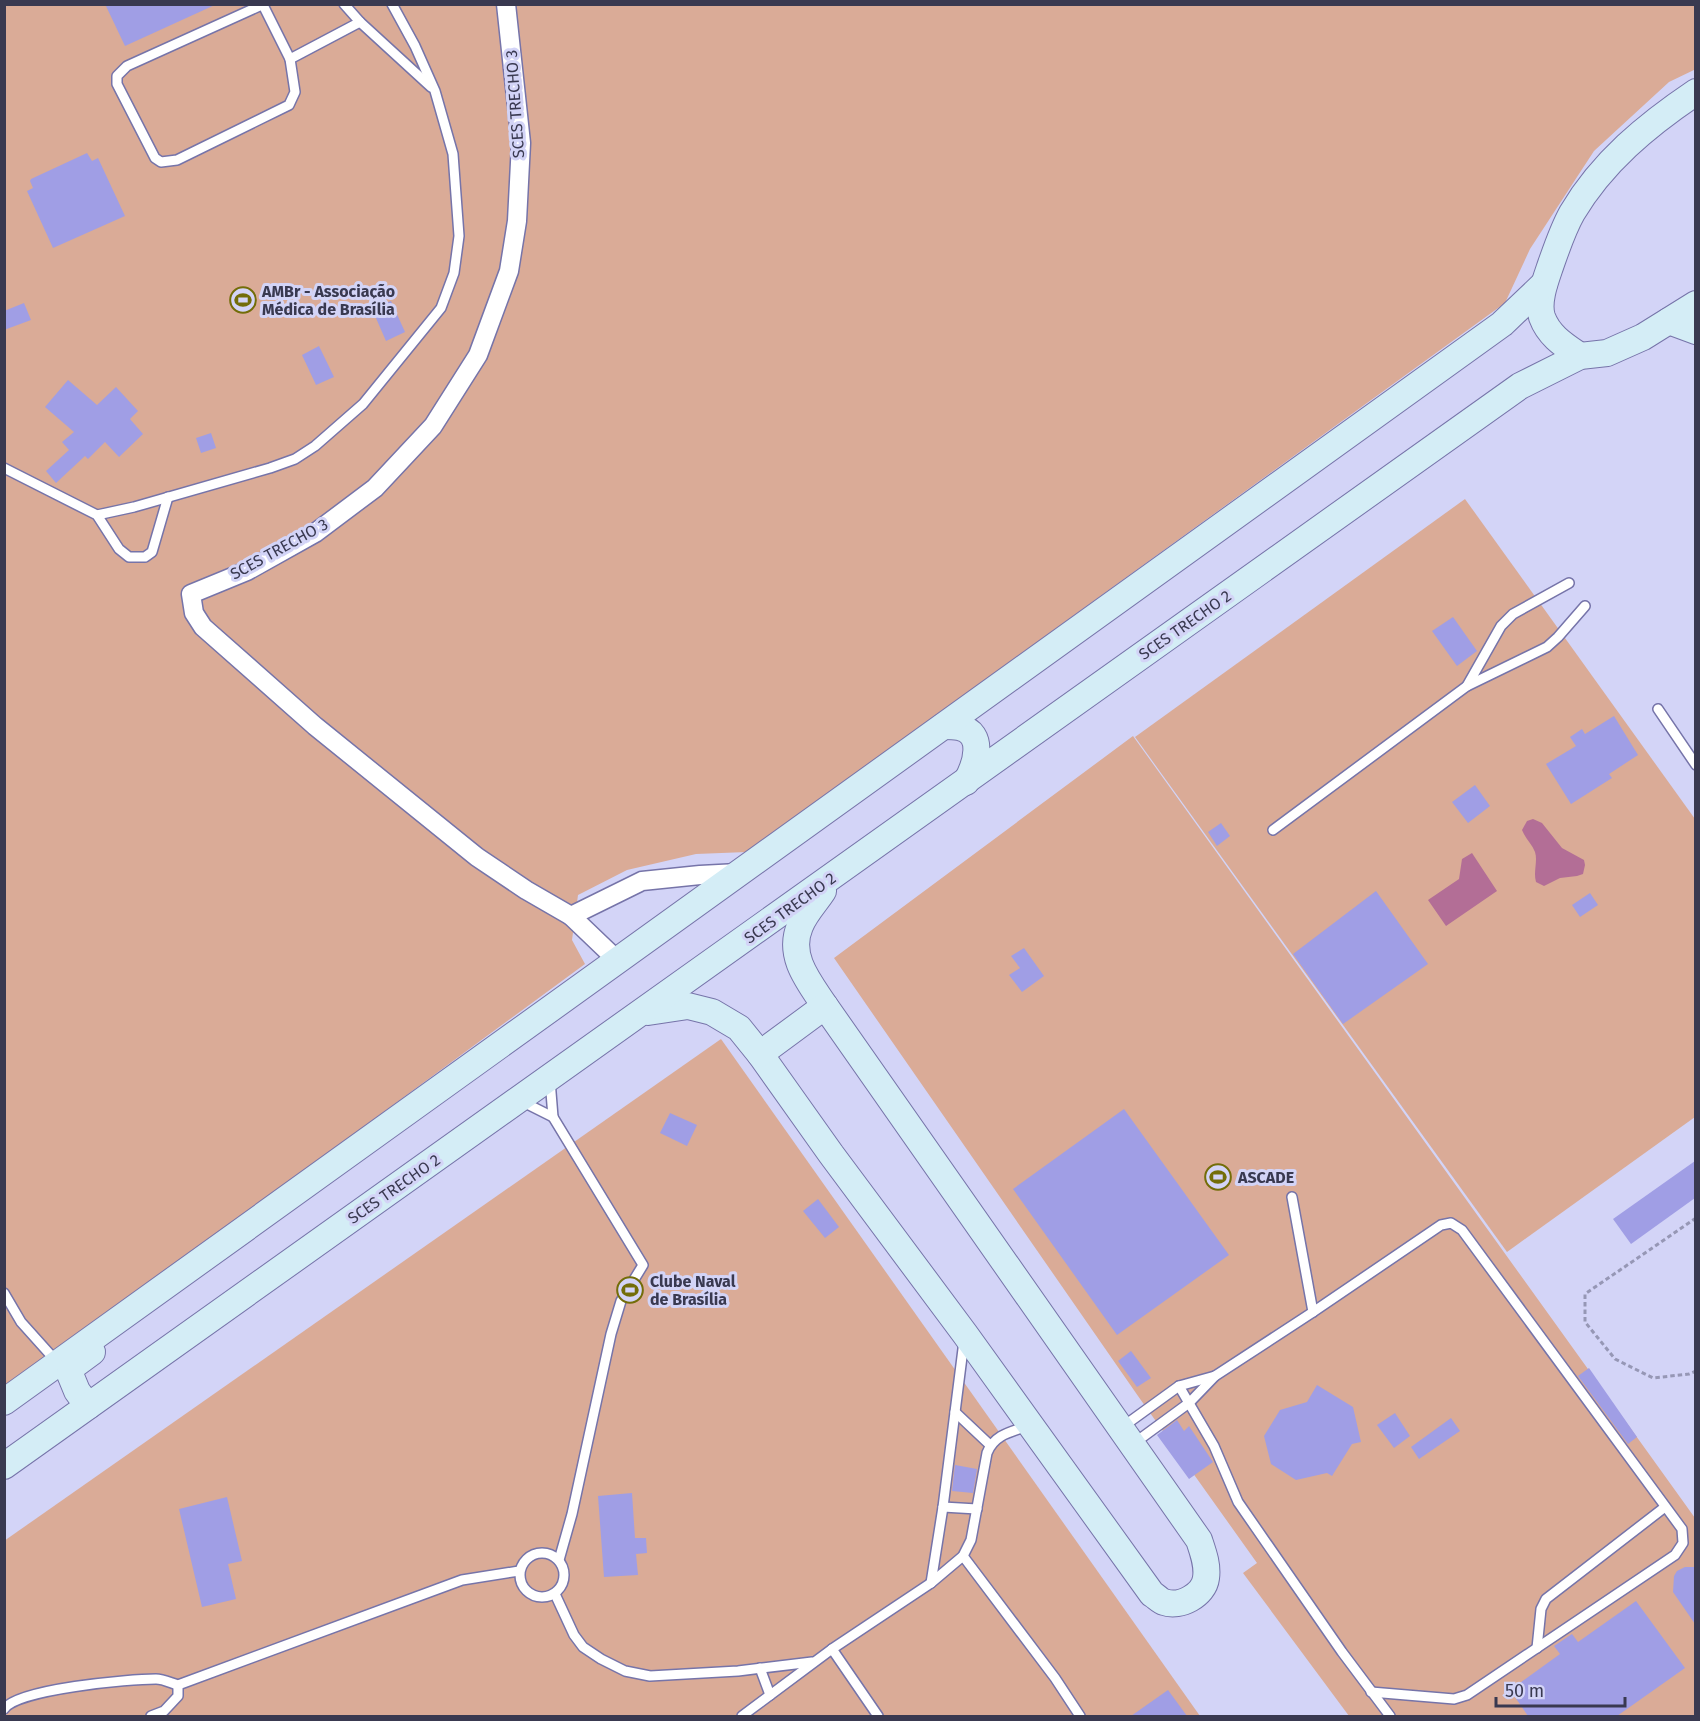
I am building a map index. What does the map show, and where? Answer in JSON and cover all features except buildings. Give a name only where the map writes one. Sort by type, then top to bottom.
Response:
[{"type":"main road","points":[[1580,356],[1557,340],[1547,328],[1541,314],[1544,285],[1572,213],[1610,161],[1640,133],[1695,92]]},
{"type":"main road","points":[[4,1402],[1502,324],[1544,285]]},
{"type":"main road","name":"SCES TRECHO 2","points":[[4,1466],[642,1014],[1520,386],[1580,356],[1606,352],[1643,337],[1695,304]]},
{"type":"main road","points":[[1669,321],[1695,331]]},
{"type":"main road","points":[[944,726],[960,727],[970,734],[976,744],[977,755],[966,782]]},
{"type":"main road","points":[[642,1014],[688,1006],[712,1012],[739,1028],[1152,1594],[1165,1603],[1184,1602],[1199,1592],[1206,1581],[1206,1566],[1199,1540],[800,967],[795,941],[801,924],[831,878]]},
{"type":"main road","points":[[759,1054],[825,1006]]},
{"type":"main road","points":[[88,1406],[74,1385],[71,1369],[156,1306],[160,1289]]},
{"type":"street","name":"SCES TRECHO 3","points":[[506,4],[521,143],[517,221],[509,271],[478,355],[433,426],[375,488],[315,533],[247,571],[190,594],[194,613],[203,627],[315,726],[477,857],[526,891],[572,916],[618,961]]},
{"type":"street","points":[[572,916],[642,882],[739,873]]},
{"type":"lane","points":[[344,4],[360,22],[435,91]]},
{"type":"lane","points":[[98,515],[168,497],[295,459],[315,446],[363,404],[441,308],[454,273],[459,236],[453,154],[435,91],[415,46],[392,4]]},
{"type":"lane","points":[[263,5],[290,59],[295,92],[290,105],[177,160],[168,162],[161,162],[155,158],[117,84],[117,76],[127,66],[263,5]]},
{"type":"lane","points":[[290,59],[360,22]]},
{"type":"lane","points":[[4,468],[98,515],[118,549],[129,557],[145,557],[152,552],[168,497]]},
{"type":"lane","points":[[1467,687],[1501,626],[1513,614],[1569,583]]},
{"type":"lane","points":[[1273,830],[1467,687],[1547,647],[1585,606]]},
{"type":"lane","points":[[1658,709],[1695,765]]},
{"type":"lane","points":[[550,1079],[553,1117],[643,1265],[621,1301],[611,1334],[572,1514],[559,1560]]},
{"type":"lane","points":[[520,1100],[553,1117]]},
{"type":"lane","points":[[1292,1197],[1313,1312]]},
{"type":"lane","points":[[1126,1437],[1189,1403],[1215,1376],[1440,1225],[1451,1222],[1462,1230],[1682,1529],[1683,1543],[1675,1555],[1467,1695],[1454,1699],[1371,1692]]},
{"type":"lane","points":[[4,1293],[21,1322],[58,1363]]},
{"type":"lane","points":[[931,1583],[965,1335]]},
{"type":"lane","points":[[1126,1437],[1179,1386],[1215,1376]]},
{"type":"lane","points":[[1179,1386],[1214,1446],[1238,1502],[1390,1716]]},
{"type":"lane","points":[[955,1412],[990,1445]]},
{"type":"lane","points":[[742,1716],[814,1661],[931,1583],[963,1556],[971,1540],[990,1445],[1002,1435],[1030,1425]]},
{"type":"lane","points":[[943,1507],[977,1509]]},
{"type":"lane","points":[[1536,1648],[1541,1609],[1546,1599],[1665,1507]]},
{"type":"lane","points":[[540,1553],[550,1554],[559,1560],[564,1577],[555,1594],[545,1598],[535,1597],[526,1591],[520,1582],[519,1571],[523,1562],[540,1553]]},
{"type":"lane","points":[[963,1556],[1055,1678],[1080,1716]]},
{"type":"lane","points":[[4,1709],[21,1697],[105,1683],[159,1678],[178,1685],[462,1580],[519,1571]]},
{"type":"lane","points":[[555,1594],[574,1635],[583,1647],[625,1671],[650,1676],[760,1668],[814,1661]]},
{"type":"lane","points":[[832,1649],[878,1716]]},
{"type":"lane","points":[[760,1668],[770,1695]]},
{"type":"lane","points":[[151,1716],[164,1711],[178,1696],[178,1685]]},
{"type":"path","points":[[1695,1218],[1585,1294],[1585,1322],[1615,1359],[1653,1378],[1689,1374],[1695,1371]]},
{"type":"shaded area","points":[[1695,4],[1696,69],[1669,82],[1594,151],[1530,249],[1505,303],[747,852],[696,854],[627,870],[578,895],[572,940],[585,964],[5,1385],[4,5]]},
{"type":"shaded area","points":[[1465,499],[1695,819],[1695,1117],[1507,1252],[1135,737]]},
{"type":"shaded area","name":"ASCADE","points":[[1133,736],[1695,1518],[1695,1716],[1349,1716],[1243,1573],[1257,1563],[1138,1396],[834,958]]},
{"type":"shaded area","points":[[1533,819],[1542,823],[1562,848],[1584,860],[1583,874],[1560,878],[1544,886],[1536,882],[1535,852],[1522,830],[1527,821]]},
{"type":"shaded area","points":[[1472,853],[1497,891],[1446,926],[1428,900],[1459,879],[1462,859]]},
{"type":"shaded area","name":"Clube Naval de Brasília","points":[[721,1039],[1200,1716],[5,1716],[4,1541]]},
{"type":"place","name":"AMBr - Associação Médica de Brasília","points":[[243,300]]},
{"type":"place","name":"ASCADE","points":[[1218,1177]]},
{"type":"place","name":"Clube Naval de Brasília","points":[[630,1290]]}]
